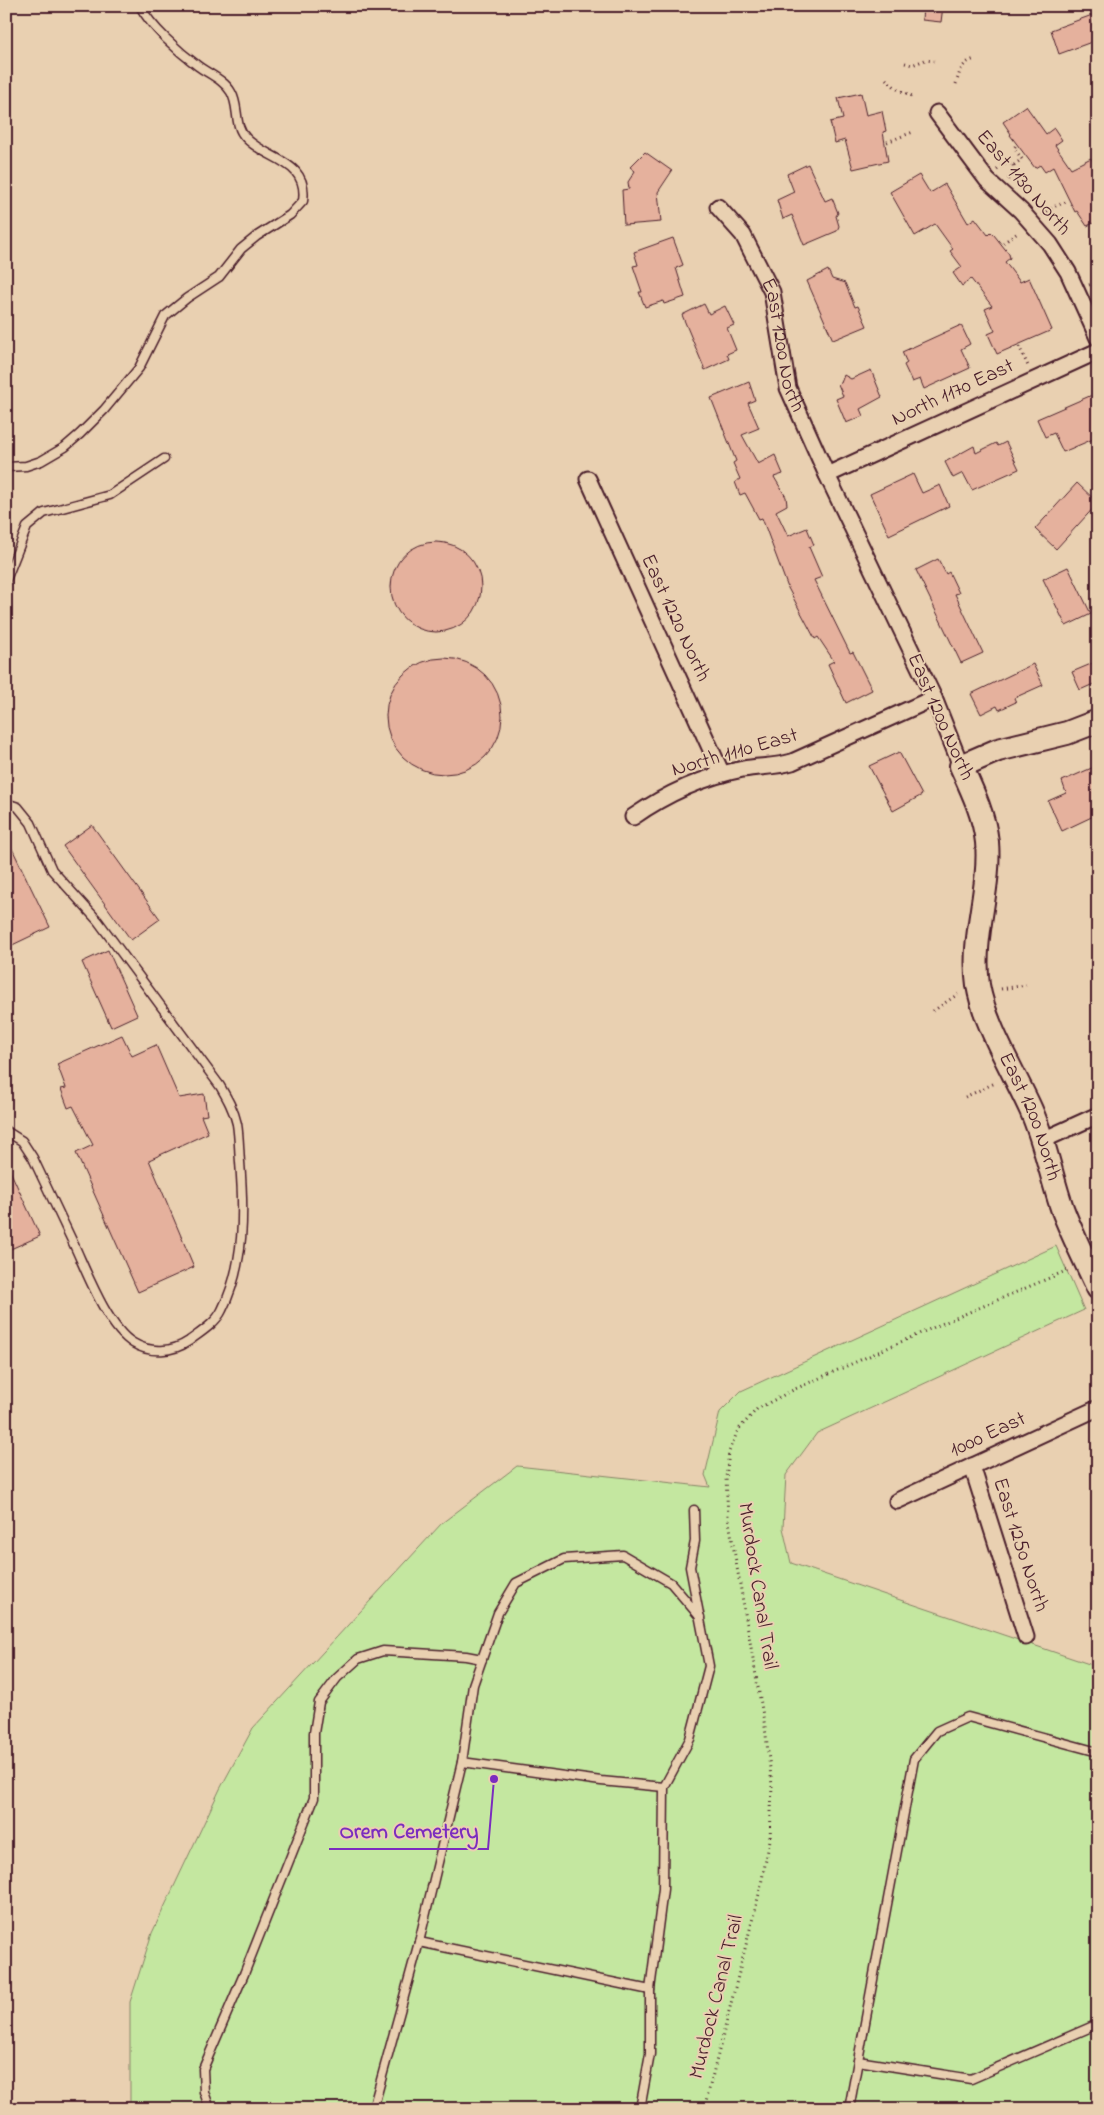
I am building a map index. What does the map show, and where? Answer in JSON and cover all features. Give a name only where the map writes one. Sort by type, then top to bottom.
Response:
[{"type":"street","name":"East 1130 North","points":[[937,113],[987,180],[1021,211],[1050,244],[1068,272],[1098,338]]},
{"type":"street","name":"East 1200 North","points":[[718,208],[743,236],[772,292],[788,388],[827,475],[934,698],[984,826],[987,842],[986,885],[976,954],[978,985],[989,1020],[1043,1140],[1063,1209],[1098,1288]]},
{"type":"street","name":"North 1170 East","points":[[827,475],[1098,351]]},
{"type":"street","name":"East 1220 North","points":[[588,479],[722,774]]},
{"type":"street","name":"North 1110 East","points":[[633,817],[671,793],[722,774],[743,769],[778,766],[792,762],[934,698]]},
{"type":"street","points":[[961,766],[998,750],[1068,733],[1098,722]]},
{"type":"street","points":[[1043,1140],[1098,1115]]},
{"type":"street","name":"1000 East","points":[[897,1501],[1098,1408]]},
{"type":"street","name":"East 1250 North","points":[[972,1466],[1026,1638]]},
{"type":"lane","points":[[6,466],[26,466],[41,461],[54,455],[75,438],[104,410],[139,368],[165,316],[219,277],[241,249],[257,236],[290,215],[303,201],[304,183],[297,174],[278,157],[248,141],[240,132],[235,102],[225,84],[179,51],[140,6]]},
{"type":"lane","points":[[6,580],[27,527],[44,513],[110,495],[164,459]]},
{"type":"lane","points":[[6,803],[18,808],[31,823],[52,870],[98,921],[230,1102],[237,1124],[243,1198],[243,1232],[234,1278],[222,1311],[206,1328],[181,1347],[168,1351],[146,1348],[132,1343],[118,1329],[103,1305],[33,1158],[22,1141],[6,1131]]},
{"type":"lane","points":[[640,2109],[650,2054],[650,1990],[663,1890],[664,1787],[690,1739],[710,1666],[690,1567],[695,1541],[694,1510]]},
{"type":"lane","points":[[373,2109],[420,1942],[462,1762],[474,1685],[498,1613],[516,1582],[564,1559],[623,1555],[671,1583],[700,1617]]},
{"type":"lane","points":[[210,2109],[204,2092],[203,2069],[244,1974],[314,1798],[314,1733],[319,1702],[337,1678],[358,1659],[383,1651],[482,1658]]},
{"type":"lane","points":[[849,2109],[914,1760],[936,1731],[968,1717],[1098,1752]]},
{"type":"lane","points":[[462,1762],[601,1781],[664,1787]]},
{"type":"lane","points":[[420,1942],[650,1990]]},
{"type":"lane","points":[[858,2061],[971,2079],[1098,2024]]},
{"type":"path","points":[[956,84],[961,66],[975,59]]},
{"type":"path","points":[[905,63],[912,65],[925,60],[934,60]]},
{"type":"path","points":[[886,79],[897,89],[912,96]]},
{"type":"path","points":[[887,142],[912,132]]},
{"type":"path","points":[[1014,165],[1022,159],[1014,148],[1016,145]]},
{"type":"path","points":[[996,171],[1008,162],[1014,165]]},
{"type":"path","points":[[1007,181],[1014,172],[1014,165]]},
{"type":"path","points":[[1043,216],[1053,207],[1066,202]]},
{"type":"path","points":[[1003,243],[1021,230]]},
{"type":"path","points":[[1088,286],[1098,282]]},
{"type":"path","points":[[1019,346],[1028,369]]},
{"type":"path","points":[[1001,989],[1026,985]]},
{"type":"path","points":[[933,1011],[958,994]]},
{"type":"path","points":[[966,1097],[995,1083]]},
{"type":"path","name":"Murdock Canal Trail","points":[[704,2109],[759,1894],[770,1840],[772,1785],[765,1727],[728,1516],[727,1469],[729,1452],[738,1430],[757,1409],[795,1389],[1069,1270]]},
{"type":"green space","points":[[1056,1246],[1084,1310],[817,1433],[786,1475],[783,1528],[791,1563],[1098,1667],[1098,2109],[130,2109],[130,2002],[152,1933],[220,1789],[253,1728],[442,1523],[517,1466],[710,1487],[705,1475],[720,1412],[741,1391]]},
{"type":"building","points":[[923,6],[943,6],[941,22],[922,20]]},
{"type":"building","points":[[1095,14],[1092,26],[1097,40],[1059,54],[1051,30]]},
{"type":"building","points":[[861,93],[866,115],[882,111],[886,131],[883,132],[888,161],[853,169],[845,140],[835,143],[830,122],[843,119],[838,98]]},
{"type":"building","points":[[1026,106],[1046,134],[1054,128],[1062,140],[1055,145],[1071,168],[1091,158],[1098,171],[1098,221],[1087,226],[1077,211],[1075,212],[1053,167],[1045,172],[1040,165],[1035,168],[1010,135],[1003,122]]},
{"type":"building","points":[[645,152],[672,171],[658,192],[661,222],[624,225],[622,190],[629,189],[628,182],[635,171],[630,167]]},
{"type":"building","points":[[808,164],[825,201],[832,198],[838,213],[836,216],[839,226],[837,231],[804,245],[792,215],[783,219],[777,200],[794,192],[787,174]]},
{"type":"building","points":[[919,175],[930,193],[945,184],[968,223],[975,218],[988,235],[991,232],[994,235],[1009,254],[1010,258],[1005,262],[1020,282],[1029,278],[1052,330],[997,354],[988,334],[995,331],[985,309],[992,306],[971,279],[962,286],[953,273],[962,267],[950,251],[953,249],[935,224],[915,236],[890,192]]},
{"type":"building","points":[[673,238],[683,265],[676,268],[685,297],[664,304],[663,301],[645,307],[639,292],[642,292],[633,266],[638,265],[634,252]]},
{"type":"building","points":[[828,270],[832,279],[845,283],[855,307],[858,306],[867,326],[833,340],[807,281]]},
{"type":"building","points":[[704,304],[709,314],[725,306],[734,325],[727,328],[736,350],[727,354],[729,359],[705,370],[682,315]]},
{"type":"building","points":[[961,325],[970,344],[961,349],[970,368],[924,389],[920,379],[912,382],[904,365],[907,363],[902,352]]},
{"type":"building","points":[[871,370],[882,397],[860,409],[863,416],[846,423],[836,399],[843,396],[838,384],[841,383],[844,375],[851,379]]},
{"type":"building","points":[[749,382],[755,400],[748,403],[759,428],[742,435],[758,464],[775,455],[783,474],[774,477],[786,497],[787,505],[776,511],[788,536],[807,528],[814,545],[809,547],[822,577],[814,580],[850,653],[853,652],[872,690],[846,703],[828,664],[834,661],[818,637],[815,639],[788,588],[762,518],[759,519],[745,493],[740,495],[735,482],[740,479],[733,463],[736,461],[711,398]]},
{"type":"building","points":[[1092,395],[1098,408],[1098,437],[1063,452],[1054,433],[1045,437],[1037,419]]},
{"type":"building","points":[[1006,442],[1019,469],[972,490],[963,473],[953,478],[945,462],[974,446],[976,453],[996,443],[998,446]]},
{"type":"building","points":[[913,474],[922,493],[940,485],[949,506],[889,535],[870,494]]},
{"type":"building","points":[[1077,483],[1098,503],[1056,549],[1035,529]]},
{"type":"building","points":[[436,542],[453,546],[468,555],[477,570],[481,587],[477,604],[468,619],[453,628],[436,632],[419,628],[404,619],[395,604],[391,587],[395,570],[404,555],[419,546]]},
{"type":"building","points":[[938,559],[946,574],[949,572],[959,593],[955,594],[983,653],[961,663],[916,570]]},
{"type":"building","points":[[1068,567],[1091,614],[1066,626],[1043,579]]},
{"type":"building","points":[[444,658],[466,662],[485,675],[498,694],[502,716],[498,738],[485,757],[466,770],[444,774],[422,770],[403,757],[390,738],[386,716],[390,694],[403,675],[422,662]]},
{"type":"building","points":[[1098,661],[1098,682],[1080,690],[1072,672]]},
{"type":"building","points":[[1033,664],[1043,685],[1014,698],[1016,702],[999,710],[997,706],[981,714],[971,694]]},
{"type":"building","points":[[899,752],[922,795],[893,811],[869,766]]},
{"type":"building","points":[[1094,767],[1098,775],[1098,814],[1062,831],[1048,801],[1066,793],[1062,781]]},
{"type":"building","points":[[92,825],[160,919],[131,940],[63,846]]},
{"type":"building","points":[[6,836],[50,927],[6,948]]},
{"type":"building","points":[[108,950],[137,1015],[111,1027],[82,962]]},
{"type":"building","points":[[122,1035],[132,1056],[156,1045],[179,1098],[204,1094],[207,1115],[201,1116],[208,1133],[149,1160],[194,1267],[138,1292],[76,1153],[93,1145],[73,1106],[68,1108],[61,1089],[66,1088],[57,1064]]},
{"type":"building","points":[[6,1162],[40,1236],[6,1251]]},
{"type":"place","name":"Orem Cemetery","points":[[494,1779]]}]
